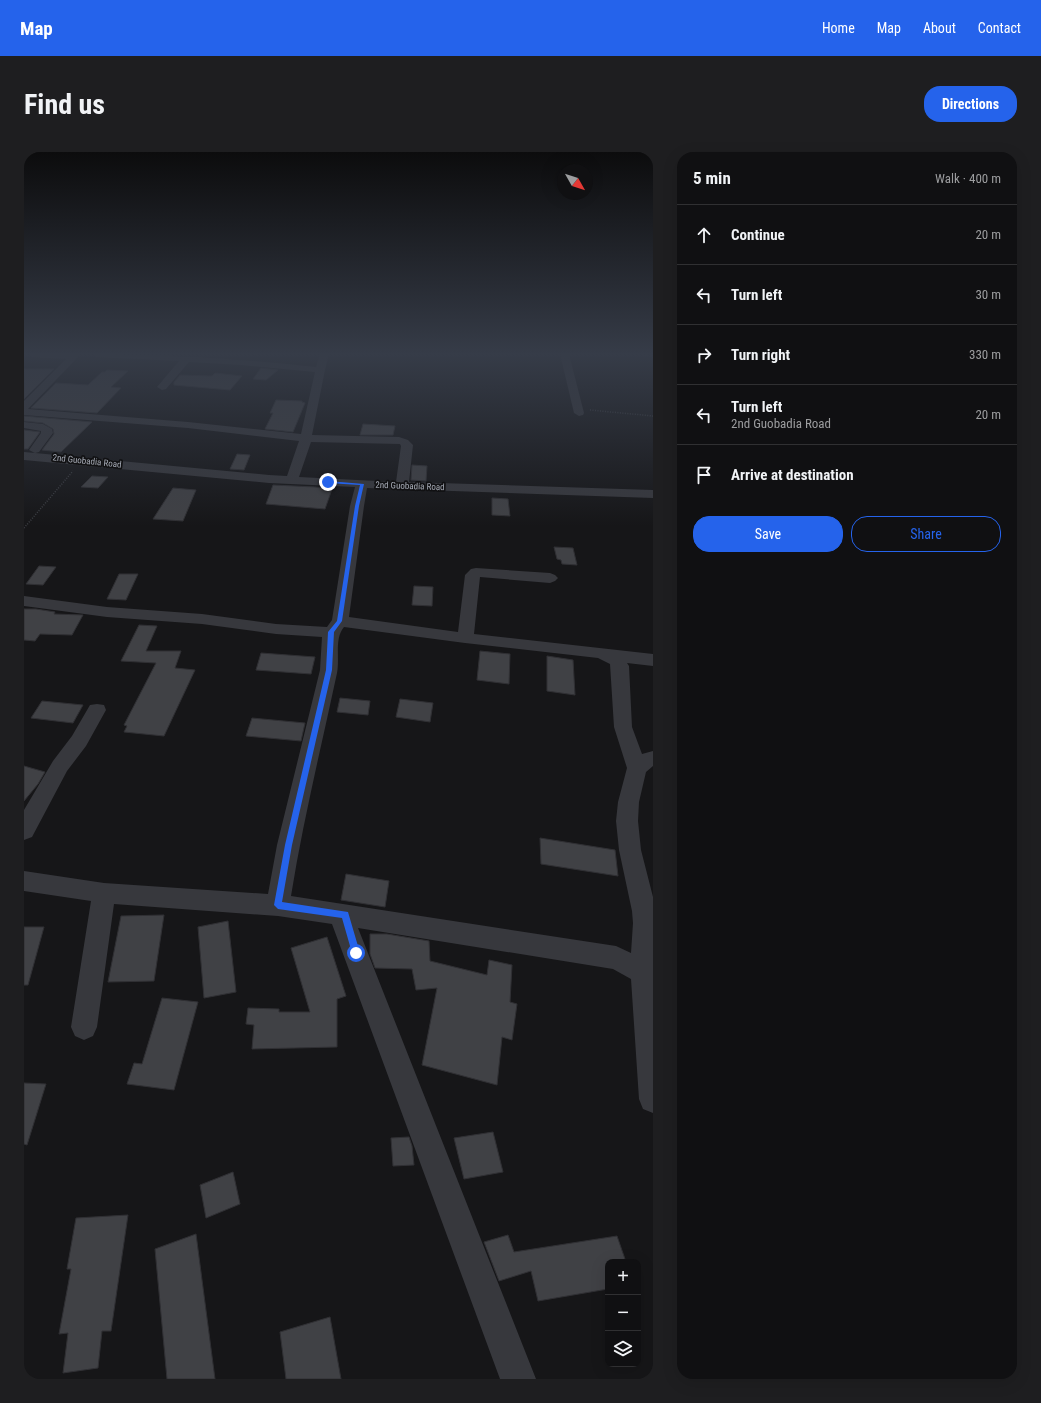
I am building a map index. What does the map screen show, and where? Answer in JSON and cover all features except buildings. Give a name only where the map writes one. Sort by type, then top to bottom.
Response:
[{"type":"street","points":[[292,480],[306,438],[312,411]]},
{"type":"street","points":[[24,412],[188,425],[306,438],[392,439],[404,442],[407,445],[402,486]]},
{"type":"street","points":[[24,425],[39,426],[46,429],[47,433],[35,450]]},
{"type":"street","name":"2nd Guobadia Road","points":[[24,456],[84,460],[169,470],[292,480],[402,486],[653,494]]},
{"type":"street","points":[[278,905],[288,845],[329,670],[335,626],[362,484]]},
{"type":"street","points":[[465,638],[473,575],[476,572],[550,578]]},
{"type":"street","points":[[24,601],[107,612],[202,619],[276,629],[335,626],[465,638],[598,652],[610,655],[653,660]]},
{"type":"street","points":[[610,655],[617,659],[620,666],[623,727],[645,762],[627,810],[627,826],[644,923],[643,972],[653,1099]]},
{"type":"street","points":[[24,832],[36,806],[60,766],[79,741],[97,710]]},
{"type":"street","points":[[24,881],[104,893],[278,905],[343,914],[616,958],[643,972]]},
{"type":"street","points":[[84,1027],[104,893]]},
{"type":"street","points":[[343,914],[384,1046],[398,1085],[427,1142],[438,1190],[504,1379]]},
{"type":"street","points":[[343,914],[518,1379]]},
{"type":"path","points":[[583,411],[653,416]]},
{"type":"path","points":[[24,528],[56,489],[84,460]]},
{"type":"route","points":[[328,482],[362,484],[357,506],[340,621],[331,632],[329,670],[288,845],[278,905],[345,915],[356,953]]}]
